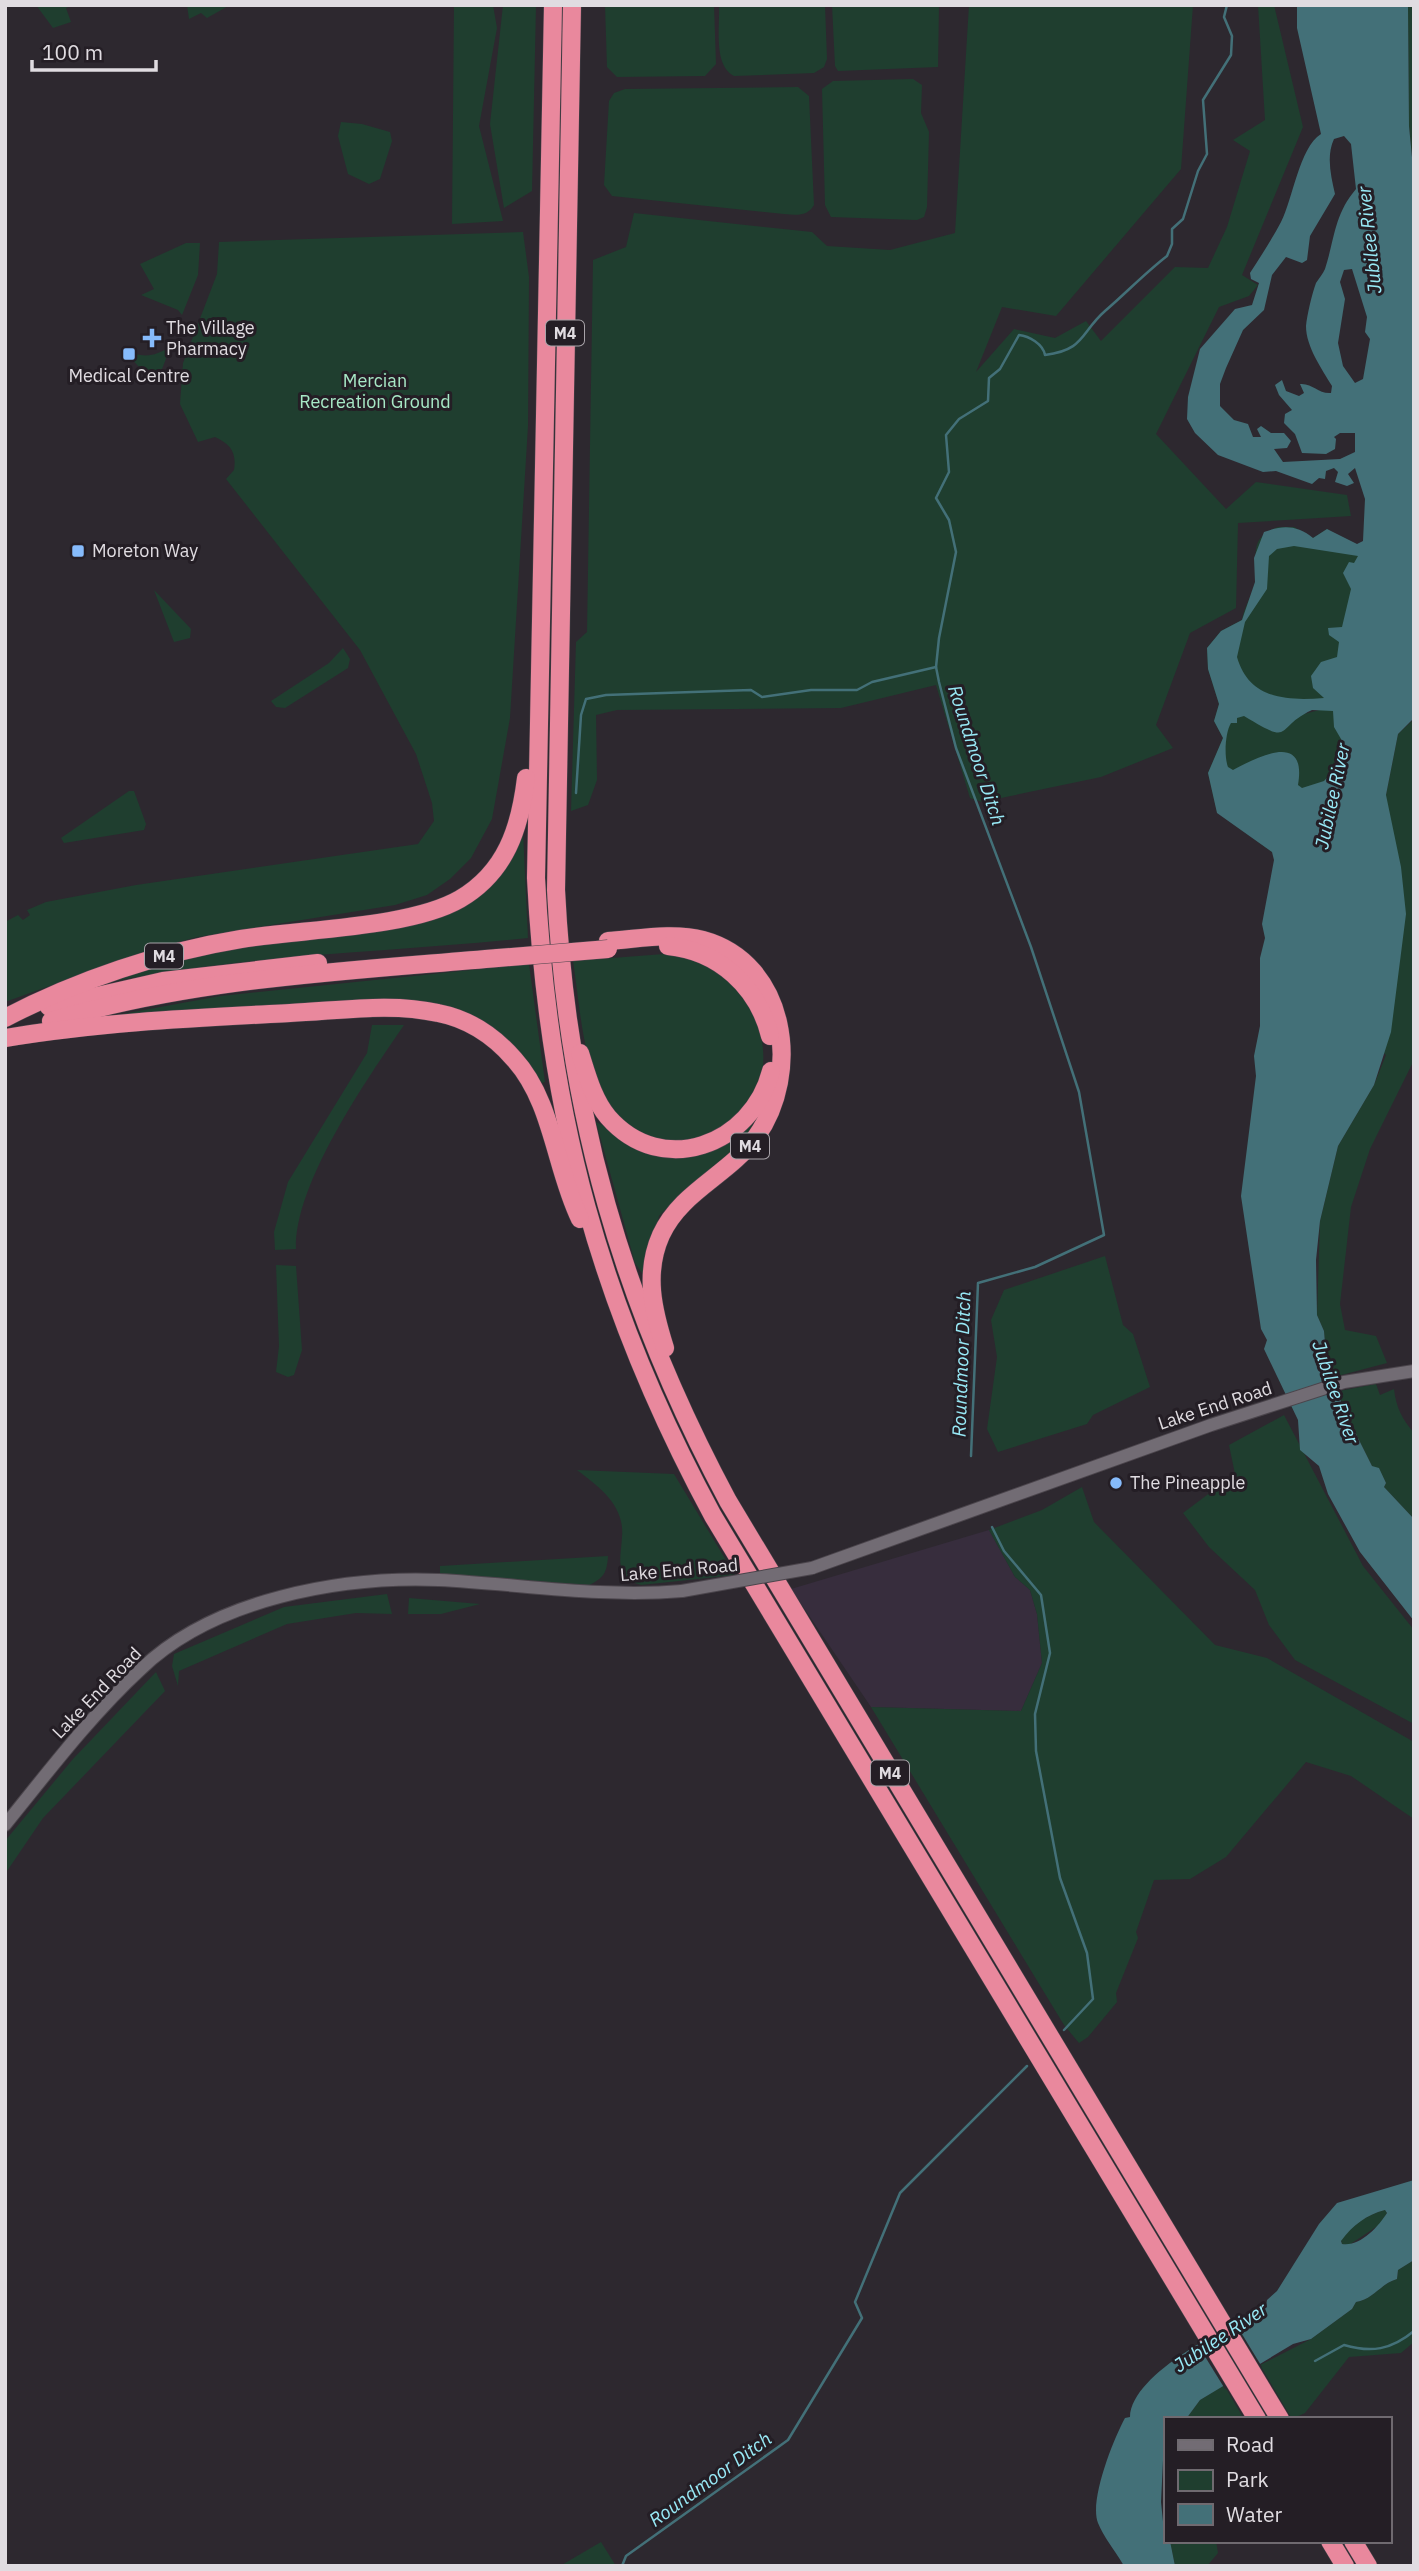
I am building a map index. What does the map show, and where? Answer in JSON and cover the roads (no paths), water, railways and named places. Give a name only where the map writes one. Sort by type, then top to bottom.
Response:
[{"type":"highway","name":"M4","points":[[552,5],[536,878],[544,996],[565,1129],[606,1273]]},
{"type":"highway","name":"M4","points":[[572,5],[555,794],[556,890],[563,990],[579,1099],[603,1201],[650,1339],[697,1443],[765,1566],[1279,2417]]},
{"type":"highway","name":"M4","points":[[5,1019],[62,992],[183,951],[272,934],[413,916],[448,905],[467,894],[496,869],[516,832],[524,793],[538,660]]},
{"type":"highway","name":"M4","points":[[5,1019],[103,993],[203,975],[498,954],[682,937],[718,946],[744,963],[770,997],[780,1030],[781,1079],[761,1129],[740,1157],[677,1210],[661,1236],[653,1260],[651,1282],[654,1311],[697,1443]]},
{"type":"highway","name":"M4","points":[[563,990],[592,1089],[602,1109],[615,1124],[645,1142],[679,1148],[712,1142],[737,1128],[760,1101],[772,1064],[768,1026],[747,987],[715,960],[694,951],[659,946],[608,945]]},
{"type":"highway","name":"M4","points":[[5,1036],[65,1017],[174,993],[272,979],[498,954]]},
{"type":"highway","name":"M4","points":[[5,1036],[116,1022],[380,1009],[430,1011],[464,1021],[492,1038],[525,1073],[542,1107],[570,1200],[606,1273],[656,1402],[713,1516],[1256,2417]]},
{"type":"highway","points":[[1331,2543],[1345,2566]]},
{"type":"highway","points":[[1354,2543],[1368,2566]]},
{"type":"main road","name":"Lake End Road","points":[[5,1825],[71,1744],[141,1668],[181,1637],[274,1598],[310,1590],[397,1581],[437,1580],[610,1594],[682,1591],[812,1568],[1106,1460],[1343,1382],[1414,1371]]},
{"type":"water","name":"Jubilee River","points":[[1297,5],[1408,5],[1409,126],[1414,178],[1414,718],[1398,734],[1386,795],[1401,867],[1406,914],[1391,1032],[1374,1085],[1338,1146],[1320,1221],[1316,1260],[1317,1315],[1324,1331],[1326,1355],[1343,1408],[1372,1466],[1379,1468],[1386,1483],[1384,1487],[1414,1519],[1414,1621],[1360,1552],[1328,1494],[1319,1466],[1300,1450],[1298,1420],[1264,1349],[1267,1340],[1261,1329],[1241,1196],[1256,1076],[1254,1056],[1260,1026],[1260,958],[1265,938],[1262,924],[1274,860],[1272,852],[1217,813],[1208,773],[1223,738],[1214,721],[1219,704],[1208,669],[1207,648],[1221,631],[1242,620],[1255,582],[1254,558],[1264,532],[1290,528],[1313,538],[1327,529],[1357,544],[1363,541],[1365,499],[1355,468],[1348,474],[1354,483],[1347,486],[1335,482],[1338,472],[1334,468],[1326,471],[1325,479],[1319,478],[1312,484],[1276,471],[1263,472],[1218,455],[1195,433],[1187,419],[1188,397],[1200,349],[1235,309],[1252,305],[1259,283],[1251,279],[1250,273],[1281,222],[1307,150],[1321,134],[1297,28]],"holes":[[[1344,136],[1351,144],[1356,189],[1339,218],[1325,269],[1314,288],[1306,326],[1312,350],[1332,386],[1331,393],[1300,384],[1304,393],[1299,396],[1286,391],[1282,380],[1275,385],[1279,395],[1292,410],[1285,414],[1284,423],[1295,434],[1302,453],[1326,454],[1335,449],[1334,437],[1340,433],[1355,433],[1355,452],[1340,459],[1283,462],[1274,449],[1287,448],[1291,441],[1284,433],[1271,433],[1261,426],[1257,429],[1261,437],[1253,437],[1248,424],[1234,420],[1220,406],[1220,384],[1243,330],[1264,310],[1272,275],[1286,257],[1302,263],[1307,260],[1310,236],[1335,194],[1330,159],[1334,139]],[[1352,269],[1367,317],[1365,332],[1370,339],[1363,379],[1355,383],[1343,366],[1338,343],[1345,299],[1340,282],[1344,270]],[[1294,546],[1358,556],[1354,563],[1349,562],[1343,573],[1351,589],[1342,627],[1328,628],[1329,635],[1339,642],[1337,657],[1321,662],[1311,676],[1313,688],[1324,698],[1296,699],[1260,689],[1250,682],[1237,657],[1245,622],[1267,589],[1269,556],[1277,549]],[[1312,710],[1333,711],[1334,727],[1341,739],[1335,769],[1324,781],[1302,788],[1298,785],[1299,769],[1296,758],[1289,753],[1268,754],[1233,770],[1228,767],[1227,733],[1231,723],[1237,723],[1237,718],[1244,716],[1278,732]]]},
{"type":"water","name":"Jubilee River","points":[[1414,2180],[1414,2260],[1398,2270],[1397,2279],[1368,2298],[1356,2302],[1352,2309],[1311,2339],[1293,2344],[1200,2400],[1187,2417],[1164,2417],[1161,2502],[1164,2543],[1170,2543],[1175,2566],[1124,2566],[1103,2534],[1096,2513],[1099,2486],[1109,2455],[1125,2418],[1130,2417],[1135,2400],[1164,2368],[1185,2353],[1266,2307],[1267,2300],[1277,2291],[1319,2224],[1337,2203]],"holes":[[[1385,2210],[1387,2213],[1374,2230],[1362,2239],[1342,2244],[1341,2241],[1360,2221]]]},
{"type":"waterway","name":"Roundmoor Ditch","points":[[971,1456],[978,1283],[1035,1267],[1104,1235],[1079,1092],[1031,947],[956,748],[936,667],[956,552],[949,520],[936,498],[949,472],[946,435],[959,419],[988,401],[989,378],[1000,369],[1019,335],[1035,341],[1042,347],[1045,355],[1068,349],[1081,339],[1105,311],[1167,256],[1172,244],[1172,229],[1183,219],[1198,171],[1207,154],[1203,100],[1231,55],[1232,36],[1224,17],[1227,5]]},
{"type":"waterway","points":[[576,793],[581,715],[586,699],[606,695],[751,690],[762,697],[811,690],[857,690],[872,682],[936,667]]},
{"type":"waterway","name":"Roundmoor Ditch","points":[[992,1527],[1004,1551],[1041,1595],[1050,1653],[1035,1714],[1036,1751],[1060,1878],[1087,1953],[1093,1999],[1064,2030]]},
{"type":"waterway","name":"Roundmoor Ditch","points":[[622,2566],[626,2556],[788,2440],[862,2318],[855,2302],[900,2193],[1027,2066]]},
{"type":"waterway","points":[[1315,2361],[1344,2345],[1363,2349],[1389,2346],[1414,2331]]},
{"type":"place","name":"The Village Pharmacy","points":[[152,338]]},
{"type":"place","name":"Medical Centre","points":[[129,354]]},
{"type":"place","name":"Moreton Way","points":[[78,551]]},
{"type":"place","name":"The Pineapple","points":[[1116,1483]]},
{"type":"park label","name":"Mercian Recreation Ground","points":[[375,391]]}]
